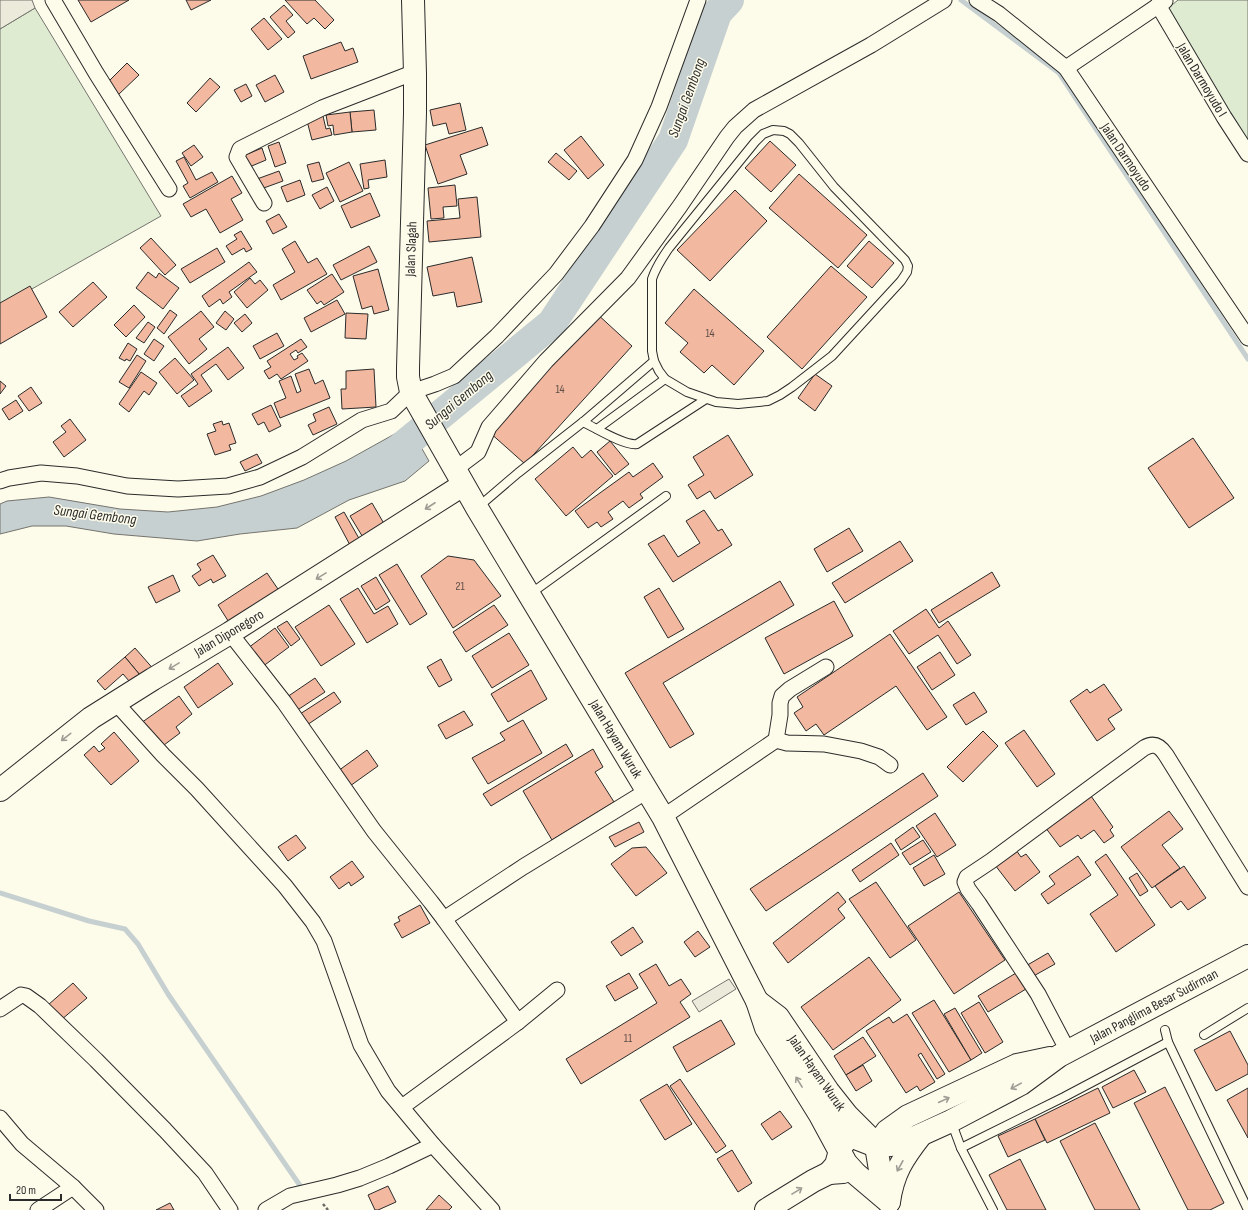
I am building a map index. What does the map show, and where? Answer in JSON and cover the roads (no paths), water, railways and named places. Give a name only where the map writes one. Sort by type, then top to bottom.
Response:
[{"type":"main road","name":"Jalan Slagah","points":[[413,0],[415,113],[408,377],[413,395],[456,472]]},
{"type":"main road","name":"Jalan Hayam Wuruk","points":[[456,472],[663,817],[757,1000],[766,1028],[820,1115],[852,1139]]},
{"type":"main road","name":"Jalan Diponegoro","points":[[0,790],[91,718],[230,633],[456,472]]},
{"type":"main road","name":"Jalan Panglima Besar Sudirman","points":[[876,1146],[891,1145],[909,1140],[951,1121],[1021,1084],[1064,1053],[1248,956]]},
{"type":"main road","name":"Jalan Hayam Wuruk","points":[[757,1000],[778,1017],[828,1091],[847,1115],[852,1139]]},
{"type":"main road","name":"Jalan Panglima Besar Sudirman","points":[[876,1146],[887,1131],[908,1116],[1017,1065],[1064,1053]]},
{"type":"main road","points":[[766,1210],[813,1181],[829,1173],[836,1165],[852,1139],[880,1122],[908,1116]]},
{"type":"main road","points":[[892,1206],[892,1185],[897,1170],[921,1135]]},
{"type":"main road","points":[[852,1139],[876,1146],[881,1176],[892,1206]]},
{"type":"main road","points":[[852,1139],[846,1163],[856,1174],[892,1206]]},
{"type":"main road","points":[[829,1173],[843,1172],[856,1174]]},
{"type":"street","points":[[53,0],[96,73],[170,189]]},
{"type":"street","points":[[0,481],[9,478],[41,473],[77,476],[127,486],[178,489],[228,486],[260,477],[302,457],[362,420],[391,411],[413,395],[454,376],[497,336],[556,274],[592,226],[635,160],[659,107],[698,0]]},
{"type":"street","points":[[456,472],[478,452],[489,427],[546,361],[628,278],[680,206],[727,136],[735,127],[754,110],[871,45],[944,0]]},
{"type":"street","name":"Jalan Darmoyudo","points":[[977,0],[999,14],[1066,68],[1248,338]]},
{"type":"street","points":[[1066,68],[1162,3]]},
{"type":"street","name":"Jalan Darmoyudo I","points":[[1162,3],[1224,117],[1248,154]]},
{"type":"street","points":[[264,203],[237,157],[240,149],[322,108],[415,72]]},
{"type":"street","points":[[230,633],[284,702],[374,831],[431,902],[518,1022]]},
{"type":"street","points":[[663,817],[776,740],[782,696],[790,689],[826,667]]},
{"type":"street","points":[[116,703],[280,880],[313,922],[324,941],[361,1045],[388,1091],[433,1145],[492,1210]]},
{"type":"street","points":[[776,740],[787,743],[824,744],[861,750],[879,757],[890,765]]},
{"type":"street","points":[[1064,1053],[1038,994],[968,889],[965,882],[967,877],[1150,745],[1158,747],[1166,755],[1248,887]]},
{"type":"street","points":[[444,920],[523,867],[647,791]]},
{"type":"street","points":[[402,1107],[518,1022],[558,990]]},
{"type":"street","points":[[0,1009],[21,995],[26,996],[40,1006],[165,1130],[205,1173],[230,1210]]},
{"type":"street","points":[[0,1118],[22,1144],[73,1187],[96,1210]]},
{"type":"street","points":[[266,1210],[290,1196],[337,1186],[360,1178],[433,1145]]},
{"type":"street","points":[[38,1210],[73,1187]]},
{"type":"lane","points":[[773,130],[784,131],[790,134],[799,143],[834,187],[905,260],[908,266],[907,272],[901,281],[832,356],[792,387],[768,400],[738,404],[716,402],[706,399],[679,389],[665,379],[654,361],[651,339],[652,279],[660,260],[755,142],[763,134],[773,130]]},
{"type":"lane","points":[[477,508],[518,472],[583,422],[654,361]]},
{"type":"lane","points":[[597,429],[665,379]]},
{"type":"lane","points":[[583,422],[624,442],[637,444],[706,399]]},
{"type":"lane","points":[[529,595],[666,496]]},
{"type":"lane","points":[[1204,1035],[1248,1008]]},
{"type":"lane","points":[[1165,1030],[1168,1042],[1248,1210]]},
{"type":"lane","points":[[961,1148],[1064,1097],[1168,1042]]},
{"type":"lane","points":[[951,1121],[961,1148],[993,1210]]},
{"type":"water","points":[[409,426],[429,461],[405,481],[349,500],[297,528],[240,534],[197,541],[114,534],[66,526],[32,526],[0,534],[0,504],[7,501],[49,497],[120,509],[168,512],[217,507],[261,496],[304,480],[346,461]]},
{"type":"waterway","name":"Sungai Gembong","points":[[383,461],[552,323],[673,140],[717,13],[729,0]]},
{"type":"waterway","points":[[961,0],[1059,73],[1248,359]]},
{"type":"waterway","points":[[0,893],[89,921],[125,929],[138,944],[168,994],[301,1187]]}]
